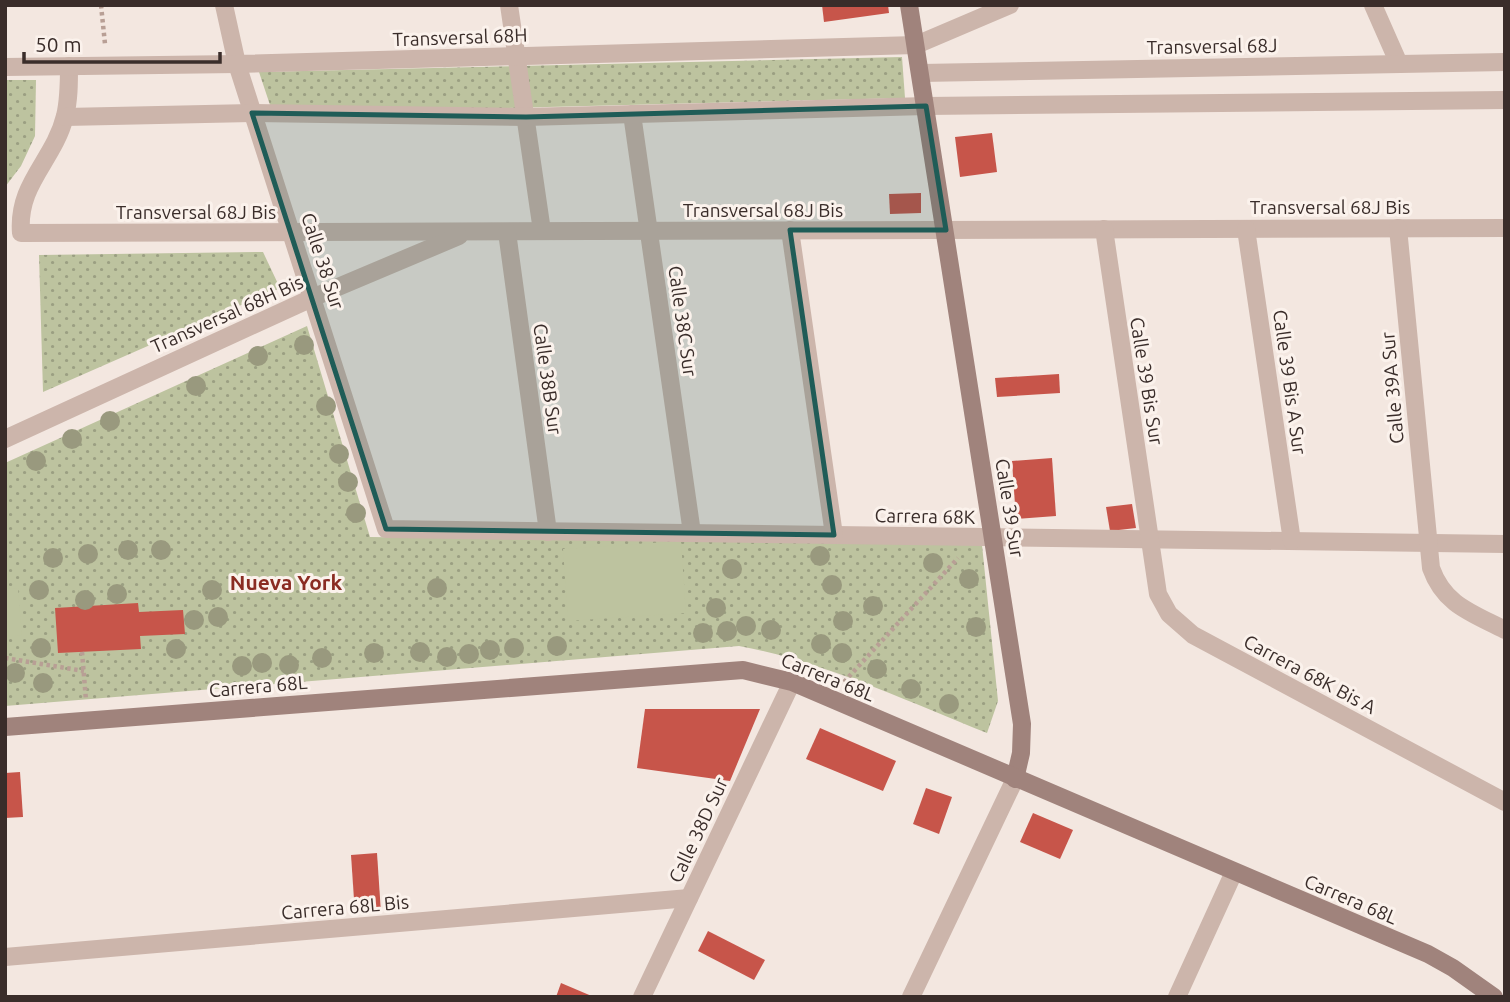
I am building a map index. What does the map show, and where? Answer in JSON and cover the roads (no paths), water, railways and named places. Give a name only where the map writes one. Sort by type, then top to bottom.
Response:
[{"type":"street","name":"Calle 38 Sur","points":[[224,5],[237,64],[386,529]]},
{"type":"street","points":[[509,5],[542,231]]},
{"type":"street","name":"Calle 39 Sur","points":[[909,5],[1022,724],[1021,753],[1015,779],[911,997]]},
{"type":"street","points":[[916,45],[1010,5]]},
{"type":"street","points":[[1373,5],[1399,64]]},
{"type":"street","name":"Transversal 68H","points":[[5,67],[237,64],[916,45]]},
{"type":"street","name":"Transversal 68J","points":[[920,73],[1505,62]]},
{"type":"street","points":[[69,66],[65,117],[253,113],[526,117],[926,106],[1505,100]]},
{"type":"street","name":"Calle 38C Sur","points":[[632,114],[692,533]]},
{"type":"street","name":"Transversal 68J Bis","points":[[65,117],[51,149],[25,195],[19,214],[21,233],[1505,228]]},
{"type":"street","name":"Calle 39A Sur","points":[[1398,228],[1431,568],[1437,586],[1454,603],[1505,630]]},
{"type":"street","name":"Calle 39 Bis Sur","points":[[1104,229],[1150,540]]},
{"type":"street","name":"Calle 39 Bis A Sur","points":[[1246,229],[1292,541]]},
{"type":"street","points":[[790,230],[834,536]]},
{"type":"street","name":"Transversal 68H Bis","points":[[5,439],[313,298],[469,232]]},
{"type":"street","name":"Calle 38B Sur","points":[[507,232],[548,531]]},
{"type":"street","name":"Carrera 68K","points":[[386,529],[1505,544]]},
{"type":"street","name":"Carrera 68K Bis A","points":[[1150,540],[1158,594],[1169,614],[1179,625],[1193,635],[1505,802]]},
{"type":"street","name":"Carrera 68L","points":[[5,727],[743,670],[792,682],[1428,954],[1494,997]]},
{"type":"street","name":"Calle 38D Sur","points":[[642,997],[792,682]]},
{"type":"street","points":[[1177,997],[1234,872]]},
{"type":"street","name":"Carrera 68L Bis","points":[[5,957],[689,898]]},
{"type":"district","name":"Nueva York","points":[[286,583]]}]
